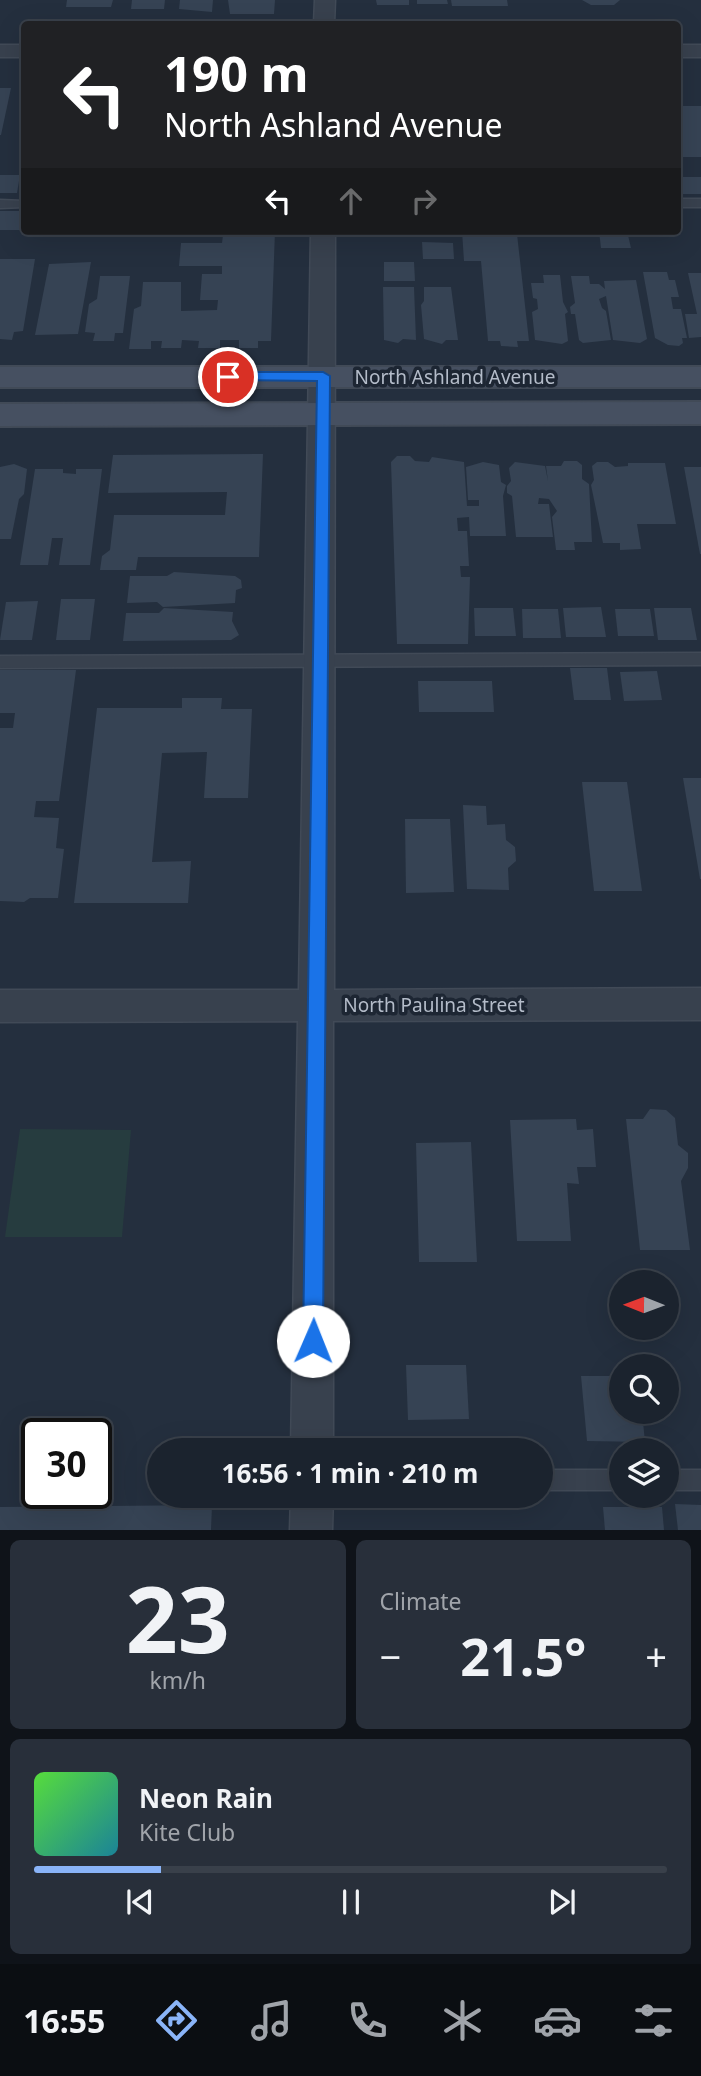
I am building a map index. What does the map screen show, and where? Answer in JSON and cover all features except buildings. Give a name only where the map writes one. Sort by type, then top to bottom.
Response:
[{"type":"main road","name":"North Ashland Avenue","points":[[0,377],[701,377]]},
{"type":"main road","name":"North Ashland Avenue","points":[[0,415],[701,413]]},
{"type":"street","points":[[324,21],[325,0]]},
{"type":"street","points":[[0,51],[21,51]]},
{"type":"street","points":[[681,51],[701,51]]},
{"type":"street","points":[[312,1438],[323,235]]},
{"type":"street","name":"North Paulina Street","points":[[0,1006],[701,1004]]},
{"type":"street","points":[[311,1530],[312,1508]]},
{"type":"lane","points":[[681,203],[701,203]]},
{"type":"lane","points":[[0,204],[21,204]]},
{"type":"lane","points":[[0,662],[701,659]]},
{"type":"lane","points":[[553,1480],[609,1480]]},
{"type":"lane","points":[[679,1480],[701,1480]]},
{"type":"green space","points":[[20,1129],[131,1130],[122,1237],[5,1237]]},
{"type":"route","points":[[228,377],[323,376],[313,1341]]}]
